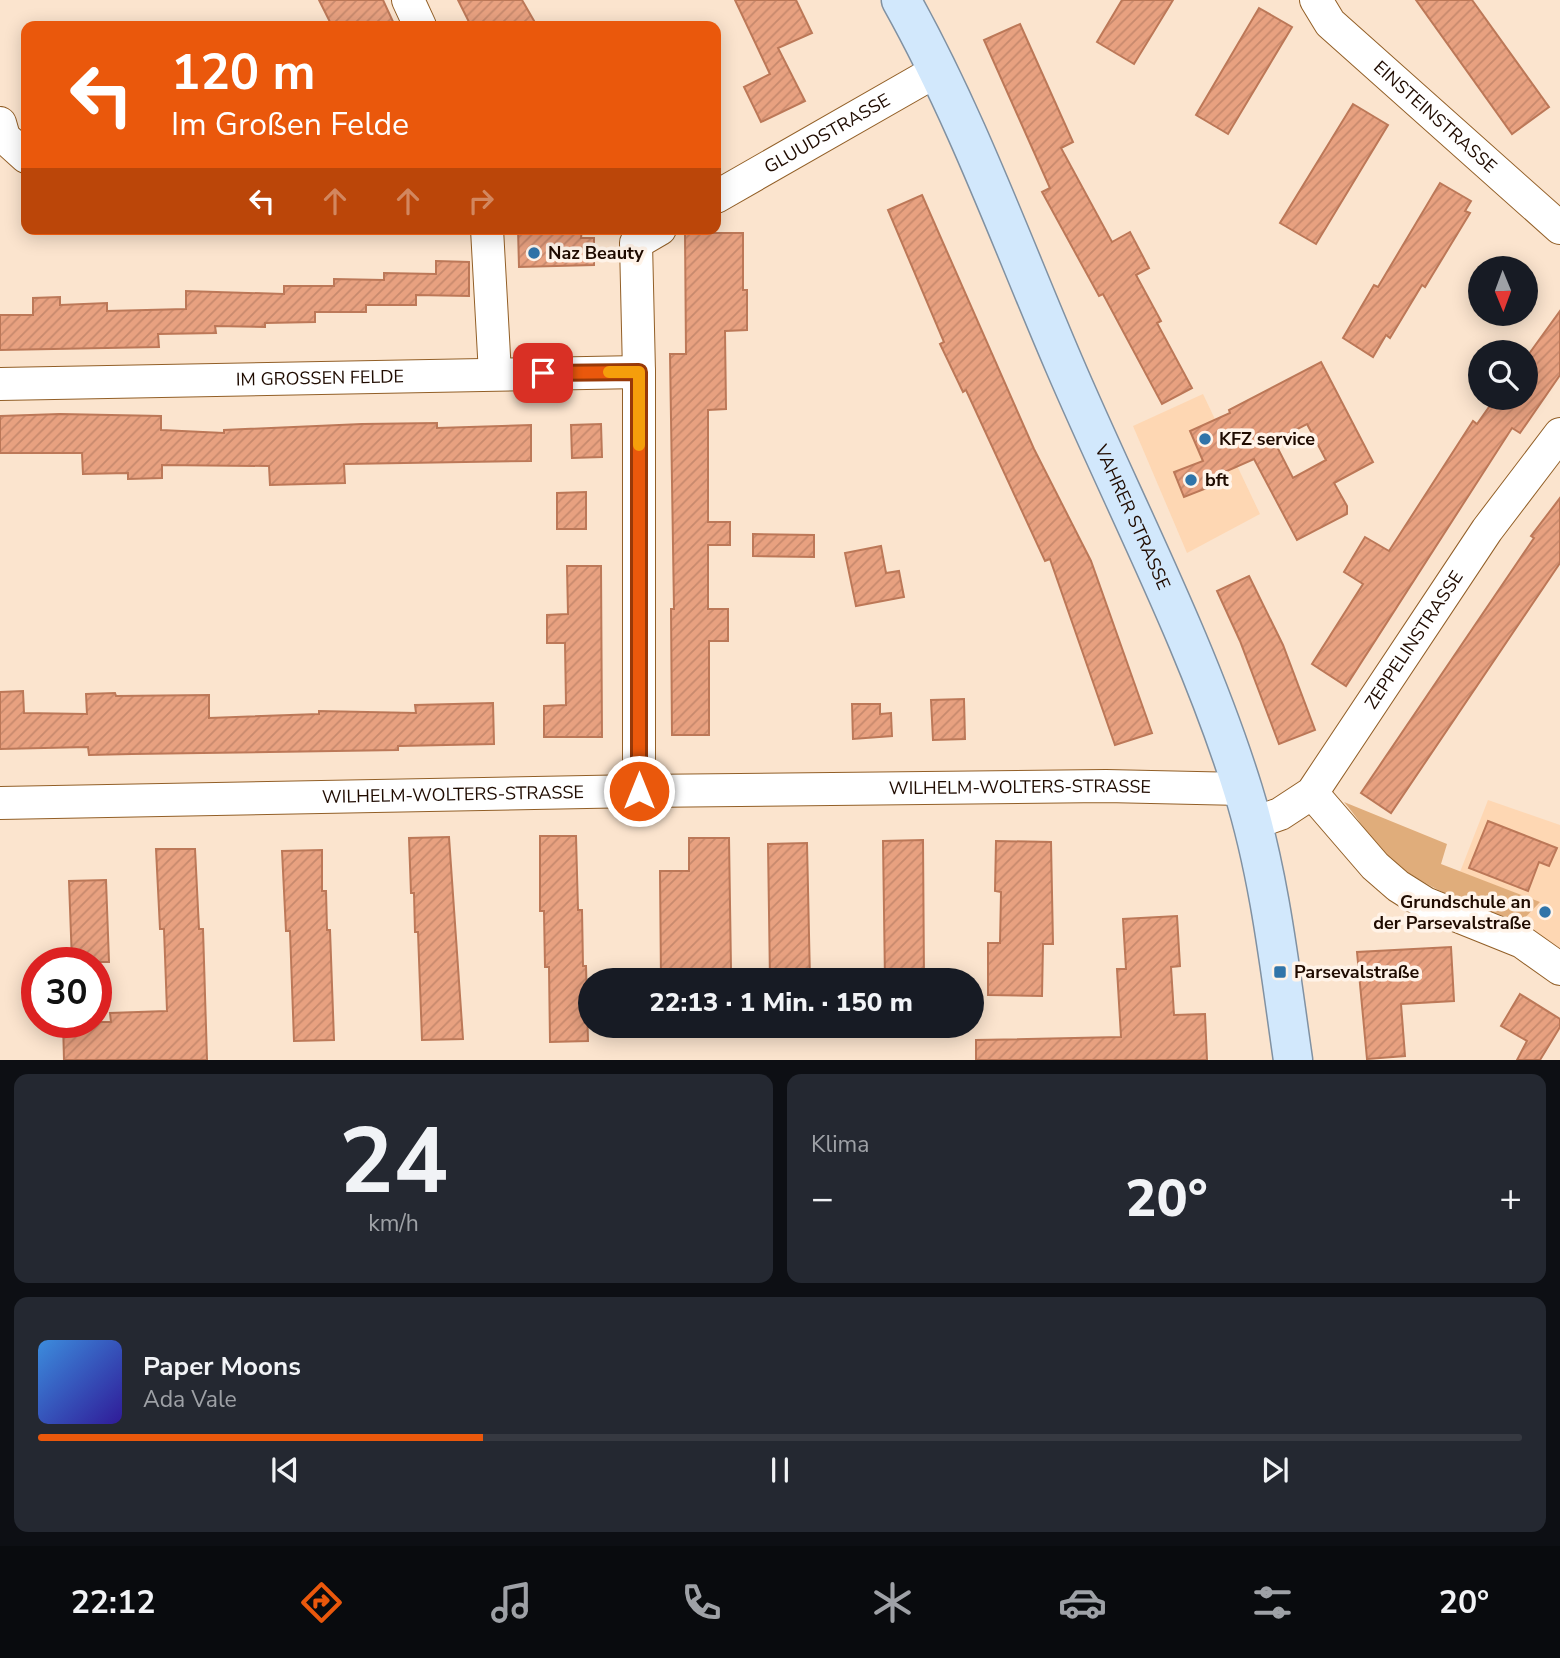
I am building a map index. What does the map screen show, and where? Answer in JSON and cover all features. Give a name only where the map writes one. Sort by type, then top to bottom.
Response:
[{"type":"main road","name":"VAHRER STRASSE","points":[[901,0],[938,70],[1092,429],[1178,618],[1247,806],[1274,938],[1293,1059]]},
{"type":"street","points":[[408,0],[418,21]]},
{"type":"street","name":"EINSTEINSTRASSE","points":[[1316,0],[1330,23],[1560,228]]},
{"type":"street","name":"GLUUDSTRASSE","points":[[721,194],[938,70]]},
{"type":"street","points":[[0,124],[4,137],[21,152]]},
{"type":"street","points":[[487,235],[495,374]]},
{"type":"street","points":[[639,791],[639,372],[648,236]]},
{"type":"street","name":"IM GROSSEN FELDE","points":[[0,384],[639,372]]},
{"type":"street","name":"ZEPPELINSTRASSE","points":[[1247,806],[1280,814],[1312,793],[1487,530],[1560,434]]},
{"type":"street","name":"WILHELM-WOLTERS-STRASSE","points":[[0,803],[1093,786],[1247,806]]},
{"type":"street","points":[[1312,793],[1375,866],[1398,886],[1425,903],[1522,942],[1560,969]]},
{"type":"shaded area","points":[[1203,394],[1260,514],[1187,553],[1133,426]]},
{"type":"shaded area","points":[[1488,800],[1560,825],[1560,948],[1520,923],[1539,902],[1460,872]]},
{"type":"shaded area","points":[[1344,802],[1447,844],[1441,864],[1540,902],[1520,923],[1428,885],[1395,863]]},
{"type":"building","points":[[319,0],[383,0],[393,21],[330,21]]},
{"type":"building","points":[[458,0],[522,0],[534,21],[468,21]]},
{"type":"building","points":[[735,0],[796,0],[812,33],[778,48],[805,101],[761,122],[744,87],[770,74]]},
{"type":"building","points":[[1122,0],[1173,0],[1134,64],[1097,42]]},
{"type":"building","points":[[1416,0],[1472,0],[1549,107],[1512,134]]},
{"type":"building","points":[[1259,8],[1292,27],[1228,134],[1196,115]]},
{"type":"building","points":[[1020,24],[1073,142],[1061,148],[1112,242],[1130,232],[1149,268],[1136,275],[1161,321],[1157,323],[1192,388],[1162,404],[1103,294],[1099,296],[1042,192],[1050,188],[984,40]]},
{"type":"building","points":[[1353,104],[1388,125],[1316,244],[1280,223]]},
{"type":"building","points":[[1440,183],[1471,201],[1465,211],[1470,213],[1425,287],[1422,285],[1390,338],[1386,335],[1373,357],[1343,338],[1374,285],[1378,287]]},
{"type":"building","points":[[922,195],[1034,449],[1091,561],[1152,733],[1115,745],[1050,559],[1045,561],[966,390],[963,392],[940,344],[944,342],[888,210]]},
{"type":"building","points":[[743,233],[743,290],[747,290],[747,330],[725,331],[726,409],[708,410],[708,522],[730,522],[730,545],[708,545],[708,609],[728,609],[728,641],[709,641],[709,735],[672,735],[671,609],[674,609],[670,354],[686,354],[685,235]]},
{"type":"building","points":[[518,235],[581,235],[581,238],[594,238],[594,265],[519,267]]},
{"type":"building","points":[[436,261],[469,262],[469,296],[416,295],[416,305],[366,305],[366,312],[315,312],[315,322],[265,323],[265,327],[215,326],[216,333],[158,334],[159,347],[0,350],[0,315],[33,315],[33,298],[60,297],[60,305],[107,303],[107,311],[186,309],[186,291],[284,294],[284,286],[334,286],[334,279],[384,280],[384,273],[436,274]]},
{"type":"building","points":[[1560,311],[1560,375],[1538,407],[1538,341]]},
{"type":"building","points":[[1321,362],[1373,462],[1334,483],[1347,506],[1347,514],[1297,540],[1254,459],[1204,481],[1207,488],[1184,497],[1174,472],[1203,461],[1190,431],[1230,413],[1229,410]],"holes":[[[1307,424],[1326,460],[1293,478],[1274,441]]]},
{"type":"building","points":[[1487,410],[1536,410],[1520,433],[1512,428],[1346,686],[1312,664],[1363,584],[1344,572],[1365,537],[1389,551],[1473,421],[1477,424]]},
{"type":"building","points":[[0,416],[161,416],[161,430],[224,433],[224,430],[362,424],[437,423],[437,428],[531,425],[531,461],[344,464],[345,483],[270,485],[269,466],[162,465],[162,478],[128,479],[128,473],[83,474],[82,453],[0,453]]},
{"type":"building","points":[[601,424],[602,457],[572,458],[571,425]]},
{"type":"building","points":[[586,492],[586,529],[557,529],[557,493]]},
{"type":"building","points":[[1560,498],[1560,563],[1391,813],[1361,793],[1534,538],[1531,536]]},
{"type":"building","points":[[753,534],[814,535],[814,557],[753,556]]},
{"type":"building","points":[[881,546],[886,573],[899,571],[904,597],[856,606],[845,553]]},
{"type":"building","points":[[567,566],[601,566],[602,737],[544,737],[544,706],[566,705],[565,643],[547,643],[547,615],[568,614]]},
{"type":"building","points":[[1249,576],[1283,645],[1315,730],[1279,744],[1240,641],[1217,591]]},
{"type":"building","points":[[23,691],[24,713],[87,714],[86,694],[209,695],[209,718],[319,714],[319,711],[416,713],[415,705],[493,703],[494,744],[398,746],[398,750],[89,755],[88,747],[0,749],[0,692]]},
{"type":"building","points":[[964,699],[965,739],[933,740],[931,700]]},
{"type":"building","points":[[852,704],[880,704],[880,714],[891,713],[892,736],[853,739]]},
{"type":"building","points":[[1488,821],[1557,848],[1549,866],[1539,862],[1528,891],[1469,868]]},
{"type":"building","points":[[540,836],[576,836],[578,910],[582,910],[583,966],[586,968],[578,968],[578,1038],[588,1038],[588,1041],[550,1042],[549,967],[545,967],[544,911],[540,911]]},
{"type":"building","points":[[449,837],[463,1039],[422,1040],[418,932],[415,932],[414,893],[411,893],[409,838]]},
{"type":"building","points":[[689,838],[729,838],[731,968],[661,968],[660,871],[689,871]]},
{"type":"building","points":[[923,840],[924,968],[885,968],[883,841]]},
{"type":"building","points":[[996,841],[1051,842],[1053,944],[1043,944],[1042,996],[988,995],[988,943],[1000,943],[1001,892],[995,891]]},
{"type":"building","points":[[807,843],[810,968],[770,968],[768,844]]},
{"type":"building","points":[[156,849],[195,849],[199,929],[203,929],[207,1060],[64,1060],[63,1038],[112,1038],[112,1013],[167,1011],[164,929],[160,929]]},
{"type":"building","points":[[322,850],[322,891],[326,891],[327,930],[330,930],[334,1040],[294,1041],[290,931],[286,931],[282,851]]},
{"type":"building","points":[[106,880],[108,947],[71,947],[69,881]]},
{"type":"building","points":[[1177,916],[1180,966],[1171,967],[1174,1015],[1205,1014],[1207,1060],[976,1060],[976,1040],[1121,1037],[1117,969],[1126,969],[1123,919]]},
{"type":"building","points":[[1451,947],[1454,1001],[1401,1004],[1405,1056],[1367,1059],[1357,952]]},
{"type":"building","points":[[1520,994],[1560,1019],[1560,1027],[1540,1060],[1517,1060],[1527,1041],[1501,1026]]},
{"type":"slow traffic","points":[[609,372],[639,372],[639,445]]},
{"type":"place","name":"Naz Beauty","points":[[534,253]]},
{"type":"place","name":"KFZ service","points":[[1205,439]]},
{"type":"place","name":"bft","points":[[1191,480]]},
{"type":"place","name":"Grundschule an der Parsevalstraße","points":[[1545,912]]},
{"type":"place","name":"Parsevalstraße","points":[[1280,972]]},
{"type":"route","points":[[543,373],[639,372],[639,791]]}]
